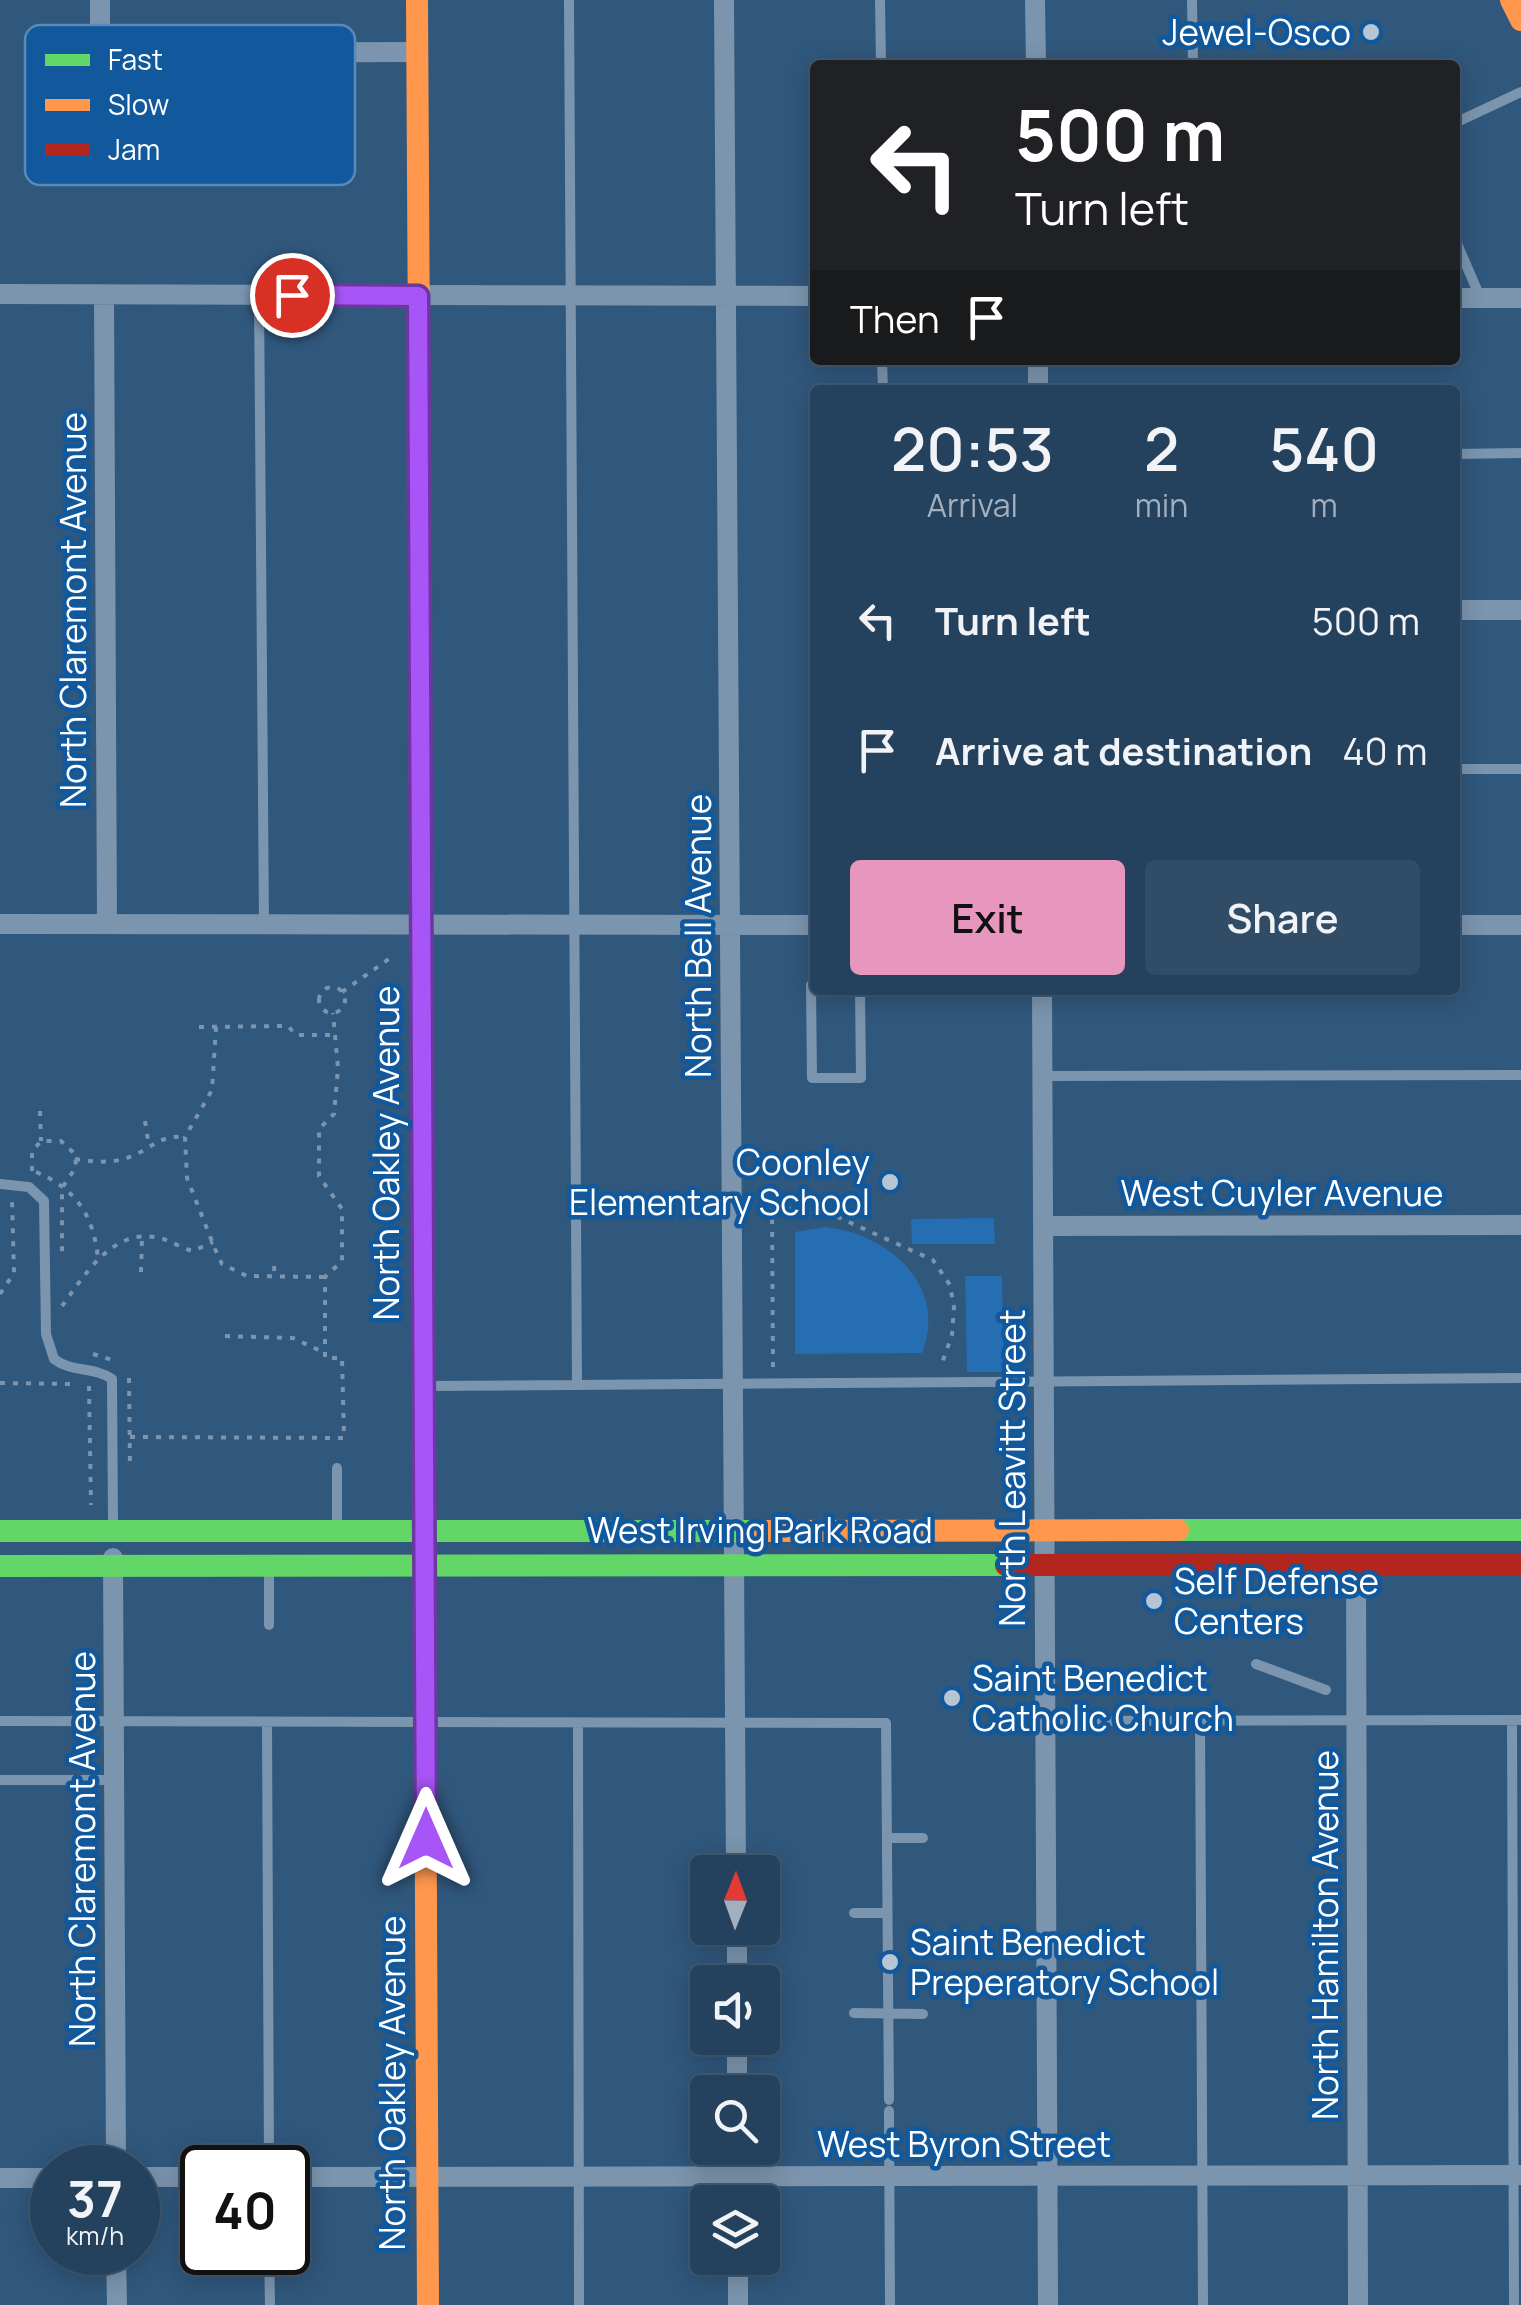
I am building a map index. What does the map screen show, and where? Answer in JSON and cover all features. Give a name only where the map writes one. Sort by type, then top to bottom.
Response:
[{"type":"main road","name":"North Oakley Avenue","points":[[417,0],[428,2305]]},
{"type":"main road","points":[[1511,0],[1521,20]]},
{"type":"main road","name":"West Irving Park Road","points":[[0,1531],[1521,1530]]},
{"type":"main road","name":"West Irving Park Road","points":[[0,1566],[1521,1564]]},
{"type":"street","name":"North Bell Avenue","points":[[724,0],[736,1855]]},
{"type":"street","points":[[1035,0],[1036,60]]},
{"type":"street","points":[[355,52],[418,52]]},
{"type":"street","points":[[0,294],[810,296]]},
{"type":"street","name":"North Claremont Avenue","points":[[104,294],[107,924]]},
{"type":"street","points":[[1460,298],[1521,298]]},
{"type":"street","points":[[1460,610],[1521,610]]},
{"type":"street","points":[[0,924],[810,925]]},
{"type":"street","points":[[1460,925],[1521,925]]},
{"type":"street","name":"North Leavitt Street","points":[[1042,995],[1048,2305]]},
{"type":"street","name":"West Cuyler Avenue","points":[[1043,1226],[1521,1226]]},
{"type":"street","name":"North Claremont Avenue","points":[[112,1531],[116,2145]]},
{"type":"street","name":"North Hamilton Avenue","points":[[1356,1565],[1358,2305]]},
{"type":"street","points":[[737,2165],[737,2185]]},
{"type":"street","name":"West Byron Street","points":[[310,2177],[1517,2175]]},
{"type":"street","points":[[0,2178],[30,2178]]},
{"type":"street","points":[[116,2275],[116,2305]]},
{"type":"street","points":[[738,2275],[738,2305]]},
{"type":"lane","points":[[569,0],[577,1385]]},
{"type":"lane","points":[[880,0],[881,60]]},
{"type":"lane","points":[[1192,0],[1193,60]]},
{"type":"lane","points":[[1460,121],[1521,92]]},
{"type":"lane","points":[[1460,250],[1480,298]]},
{"type":"lane","points":[[260,295],[264,924]]},
{"type":"lane","points":[[1460,454],[1521,454]]},
{"type":"lane","points":[[1460,769],[1521,769]]},
{"type":"lane","points":[[815,995],[812,1078],[861,1078],[860,995]]},
{"type":"lane","points":[[1042,1076],[1521,1075]]},
{"type":"lane","points":[[0,1184],[29,1187],[44,1201],[46,1334],[54,1359],[72,1368],[94,1369],[112,1379],[112,1531]]},
{"type":"lane","points":[[423,1386],[1521,1378]]},
{"type":"lane","points":[[336,1468],[337,1566]]},
{"type":"lane","points":[[269,1566],[269,1625]]},
{"type":"lane","points":[[1256,1664],[1326,1690]]},
{"type":"lane","points":[[1200,1720],[1202,2305]]},
{"type":"lane","points":[[1046,1721],[1516,1720],[1514,2305]]},
{"type":"lane","points":[[0,1721],[886,1723],[890,2305]]},
{"type":"lane","points":[[266,1722],[269,2145]]},
{"type":"lane","points":[[578,1723],[579,2305]]},
{"type":"lane","points":[[0,1780],[114,1780]]},
{"type":"lane","points":[[887,1838],[923,1838]]},
{"type":"lane","points":[[854,1912],[888,1913]]},
{"type":"lane","points":[[854,2014],[923,2014]]},
{"type":"lane","points":[[270,2275],[270,2305]]},
{"type":"path","points":[[342,992],[393,956]]},
{"type":"path","points":[[333,1013],[322,1008],[322,992],[333,987],[342,992]]},
{"type":"path","points":[[333,1013],[343,1006],[342,992]]},
{"type":"path","points":[[216,1027],[212,1090],[184,1137],[187,1178],[222,1264],[232,1272],[275,1279],[325,1277],[342,1261],[342,1210],[319,1176],[319,1129],[334,1114],[338,1068],[333,1013]]},
{"type":"path","points":[[199,1027],[288,1026],[296,1035],[333,1035]]},
{"type":"path","points":[[40,1111],[41,1141],[32,1151],[31,1170],[83,1205],[92,1220],[98,1260]]},
{"type":"path","points":[[145,1120],[149,1146]]},
{"type":"path","points":[[75,1159],[116,1161],[161,1138],[184,1137]]},
{"type":"path","points":[[41,1141],[61,1141],[70,1146],[75,1159],[76,1167],[62,1188],[62,1270]]},
{"type":"path","points":[[0,1294],[14,1273],[12,1199]]},
{"type":"path","points":[[760,1206],[831,1214],[878,1238],[925,1253],[944,1271],[953,1297],[954,1321],[943,1365],[933,1372]]},
{"type":"path","points":[[772,1206],[772,1372]]},
{"type":"path","points":[[62,1306],[98,1260],[123,1242],[142,1237],[162,1238],[188,1251],[213,1242]]},
{"type":"path","points":[[142,1237],[142,1272]]},
{"type":"path","points":[[274,1266],[275,1279]]},
{"type":"path","points":[[130,1437],[344,1438],[342,1358],[324,1358],[325,1277]]},
{"type":"path","points":[[62,1288],[62,1324]]},
{"type":"path","points":[[225,1336],[293,1338],[325,1353]]},
{"type":"path","points":[[84,1354],[104,1356],[128,1374],[130,1468]]},
{"type":"path","points":[[0,1374],[1,1383],[82,1384],[91,1389],[91,1505]]},
{"type":"shaded area","points":[[994,1218],[995,1244],[912,1244],[911,1219]]},
{"type":"shaded area","points":[[824,1227],[869,1239],[906,1266],[927,1305],[928,1328],[922,1353],[795,1354],[795,1232]]},
{"type":"shaded area","points":[[965,1276],[1002,1276],[1004,1372],[967,1372]]},
{"type":"traffic: fast","points":[[419,352],[424,1507]]},
{"type":"traffic: fast","points":[[1178,1530],[1521,1530]]},
{"type":"traffic: fast","points":[[0,1531],[754,1531]]},
{"type":"traffic: fast","points":[[0,1566],[1006,1565]]},
{"type":"traffic: slow","points":[[417,0],[419,352]]},
{"type":"traffic: slow","points":[[1511,0],[1521,20]]},
{"type":"traffic: slow","points":[[424,1507],[428,2305]]},
{"type":"traffic: slow","points":[[754,1531],[1178,1530]]},
{"type":"traffic: jam","points":[[1006,1565],[1521,1564]]},
{"type":"place","name":"Jewel-Osco","points":[[1371,32]]},
{"type":"place","name":"Coonley Elementary School","points":[[890,1182]]},
{"type":"place","name":"Self Defense Centers","points":[[1154,1601]]},
{"type":"place","name":"Saint Benedict Catholic Church","points":[[952,1698]]},
{"type":"place","name":"Saint Benedict Preperatory School","points":[[890,1962]]},
{"type":"route","points":[[292,295],[418,296],[426,1839]]}]
